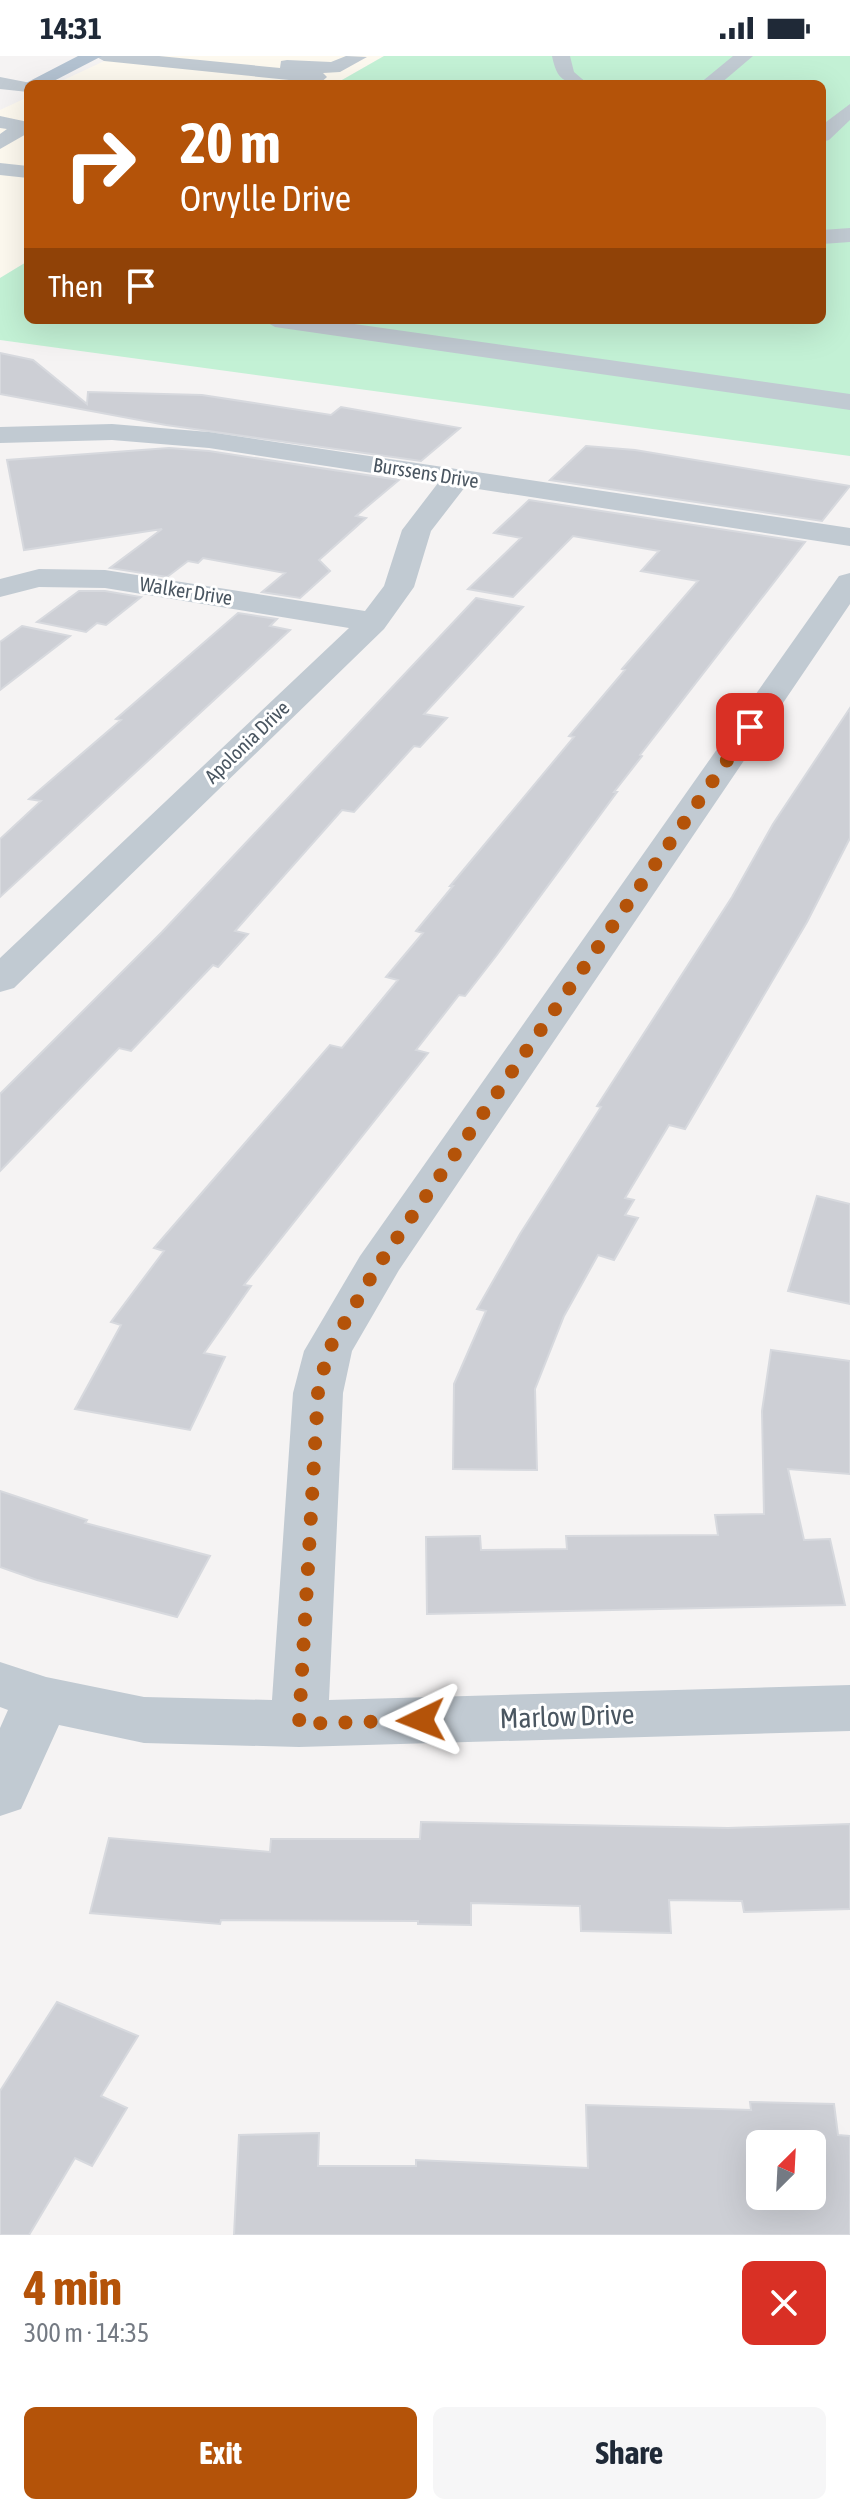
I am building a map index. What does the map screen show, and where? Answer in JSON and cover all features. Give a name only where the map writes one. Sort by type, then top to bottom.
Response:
[{"type":"main road","points":[[39,80],[93,56]]},
{"type":"street","points":[[104,56],[318,77],[313,80]]},
{"type":"street","points":[[210,56],[324,69],[334,68],[358,56]]},
{"type":"street","points":[[347,56],[358,56]]},
{"type":"street","points":[[561,56],[565,74],[573,80]]},
{"type":"street","points":[[713,80],[744,56]]},
{"type":"street","points":[[0,110],[24,113]]},
{"type":"street","points":[[826,132],[850,110]]},
{"type":"street","points":[[0,122],[23,127],[0,143]]},
{"type":"street","points":[[0,161],[24,164]]},
{"type":"street","points":[[0,169],[24,172]]},
{"type":"street","points":[[826,237],[850,235]]},
{"type":"street","points":[[336,324],[396,328],[850,402]]},
{"type":"street","name":"Burssens Drive","points":[[0,435],[48,432],[163,435],[850,537]]},
{"type":"street","name":"Apolonia Drive","points":[[0,980],[373,622],[399,587],[417,530],[457,478]]},
{"type":"street","name":"Walker Drive","points":[[0,588],[39,578],[105,579],[373,622]]},
{"type":"street","points":[[299,1724],[318,1393],[328,1351],[377,1267],[850,582]]},
{"type":"street","points":[[0,1792],[21,1691]]},
{"type":"street","name":"Marlow Drive","points":[[21,1691],[144,1720],[299,1724],[850,1708]]},
{"type":"shaded area","points":[[115,56],[384,56],[342,80],[64,80]]},
{"type":"shaded area","points":[[24,99],[24,263],[0,278],[0,110]]},
{"type":"green space","points":[[384,56],[850,56],[850,456],[0,340],[0,278],[24,263],[24,324],[826,324],[826,80],[342,80]]},
{"type":"building","points":[[0,353],[33,360],[87,404],[88,392],[202,395],[331,415],[341,407],[460,428],[421,461],[166,425],[0,394]]},
{"type":"building","points":[[586,446],[635,450],[850,486],[822,521],[550,480]]},
{"type":"building","points":[[169,448],[209,451],[399,480],[356,516],[366,518],[319,560],[330,571],[300,598],[262,592],[285,573],[203,558],[198,563],[188,561],[167,577],[110,568],[162,529],[24,550],[7,460]]},
{"type":"building","points":[[529,500],[805,542],[640,755],[614,792],[617,792],[496,956],[465,996],[459,995],[416,1050],[428,1053],[244,1285],[251,1286],[204,1353],[225,1357],[190,1430],[75,1409],[121,1325],[111,1322],[164,1251],[154,1248],[330,1045],[342,1048],[398,980],[386,977],[423,933],[416,931],[574,737],[569,736],[625,670],[622,669],[698,581],[641,571],[659,551],[573,536],[513,597],[468,589],[521,538],[494,533]]},
{"type":"building","points":[[79,591],[105,591],[141,597],[106,625],[97,623],[86,632],[37,622]]},
{"type":"building","points":[[476,598],[523,607],[424,714],[447,718],[420,747],[414,746],[354,812],[342,810],[235,931],[248,934],[218,967],[213,965],[131,1051],[119,1048],[0,1171],[0,1094],[162,932]]},
{"type":"building","points":[[238,613],[277,619],[270,626],[290,630],[0,897],[0,839],[41,801],[29,799]]},
{"type":"building","points":[[22,626],[70,636],[0,690],[0,642]]},
{"type":"building","points":[[850,708],[850,838],[807,922],[685,1129],[669,1125],[625,1198],[634,1200],[625,1215],[638,1218],[614,1260],[598,1255],[564,1316],[535,1389],[537,1470],[453,1469],[454,1384],[486,1311],[477,1309],[520,1234],[601,1107],[597,1106],[732,897],[773,824]]},
{"type":"building","points":[[817,1196],[850,1204],[850,1304],[788,1291]]},
{"type":"building","points":[[771,1350],[850,1361],[850,1474],[788,1469],[804,1540],[830,1539],[845,1605],[427,1614],[426,1537],[480,1536],[481,1550],[567,1549],[566,1536],[718,1535],[715,1515],[764,1514],[762,1411]]},
{"type":"building","points":[[0,1491],[87,1520],[85,1523],[210,1556],[177,1617],[37,1580],[0,1567]]},
{"type":"building","points":[[421,1822],[728,1828],[850,1824],[850,1909],[744,1912],[742,1901],[669,1900],[671,1933],[581,1931],[580,1906],[471,1903],[471,1925],[418,1924],[418,1921],[221,1920],[220,1924],[90,1913],[109,1838],[270,1852],[271,1839],[420,1839]]},
{"type":"building","points":[[57,2002],[138,2036],[101,2096],[127,2108],[92,2166],[75,2158],[29,2235],[0,2235],[0,2091]]},
{"type":"building","points":[[750,2102],[834,2104],[838,2135],[850,2136],[850,2235],[234,2235],[239,2135],[319,2133],[318,2166],[416,2166],[416,2160],[588,2168],[586,2105],[751,2110]]},
{"type":"route","points":[[421,1720],[299,1724],[318,1393],[328,1351],[377,1267],[750,727]]}]
